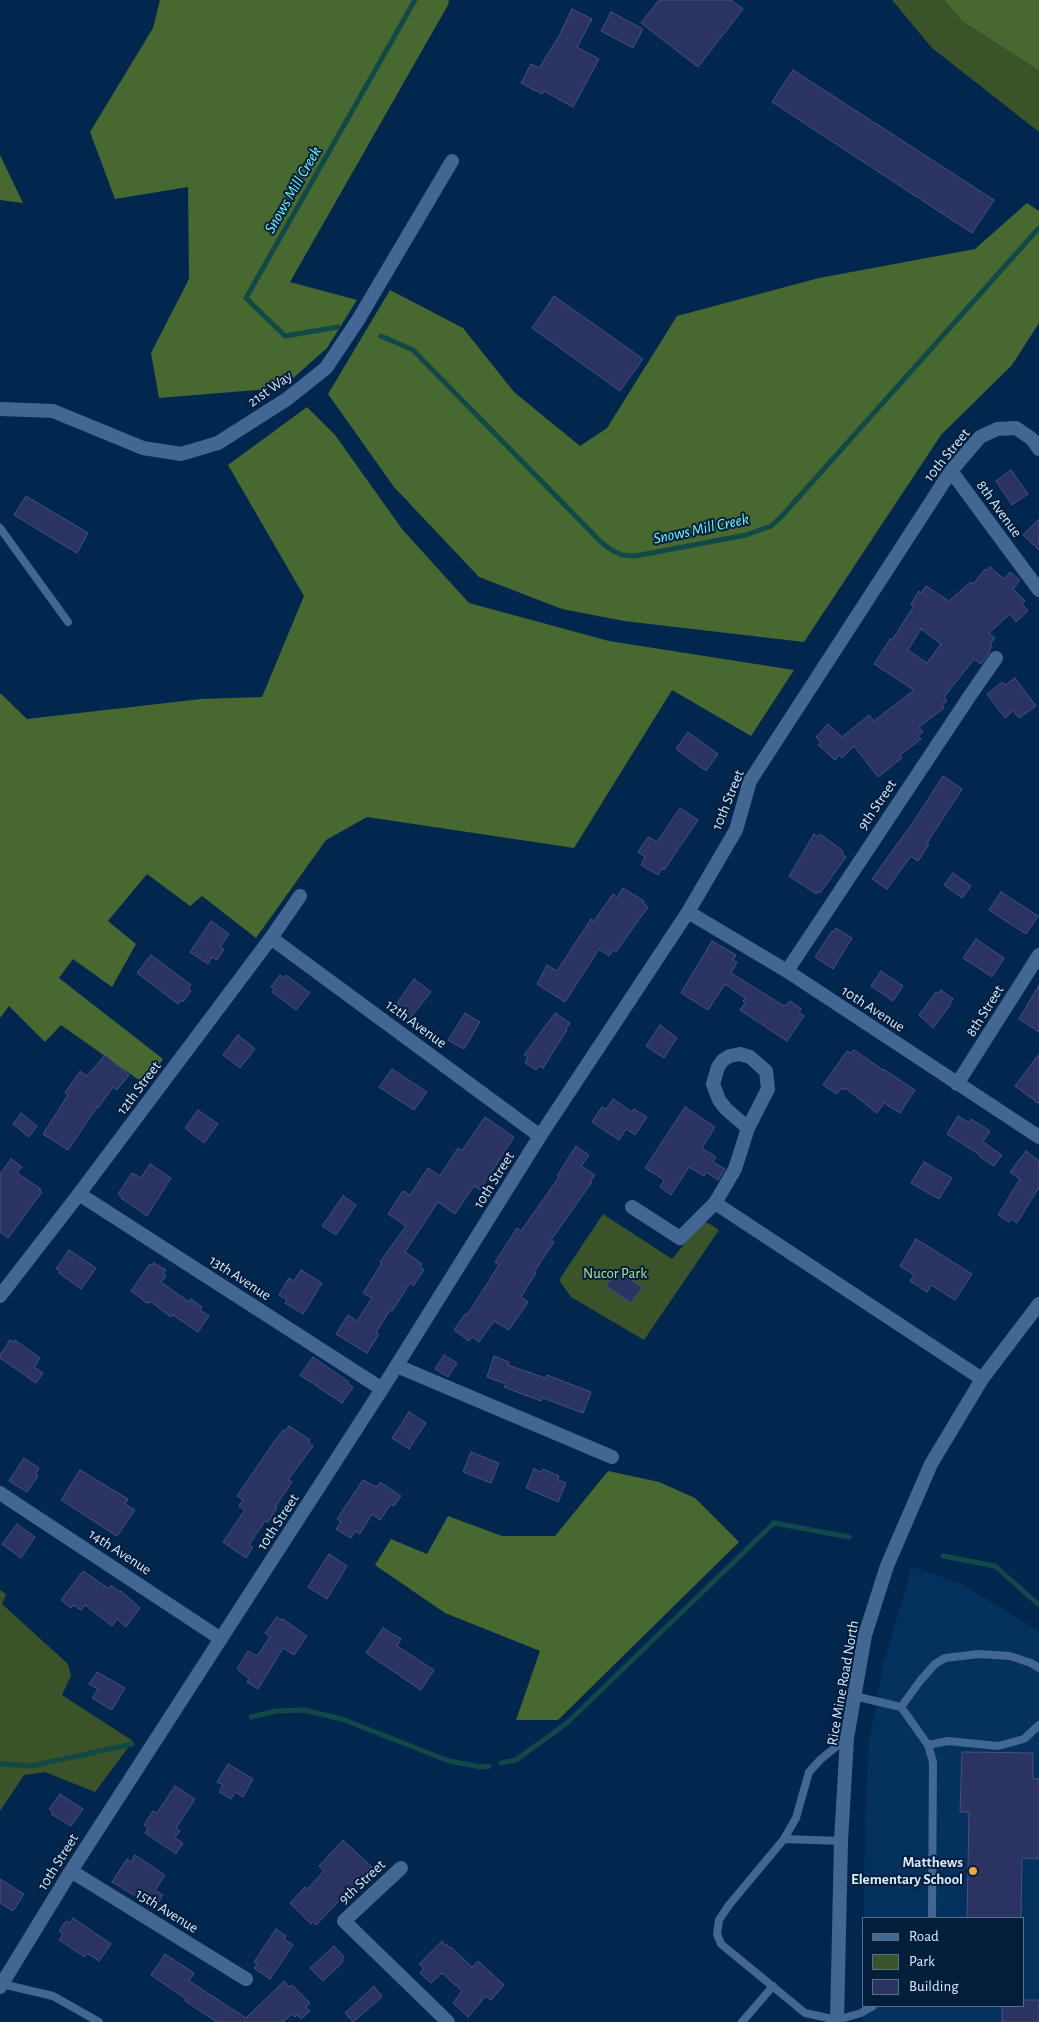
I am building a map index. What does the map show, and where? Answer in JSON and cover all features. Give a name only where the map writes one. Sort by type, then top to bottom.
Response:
[{"type":"street","name":"21st Way","points":[[0,409],[53,411],[143,448],[181,454],[218,444],[287,399],[326,368],[358,320],[452,161]]},
{"type":"street","name":"10th Street","points":[[1,1986],[71,1871],[398,1366],[540,1136],[688,912],[736,830],[750,781],[951,471],[980,437],[997,429],[1016,428],[1035,444]]},
{"type":"street","name":"8th Avenue","points":[[951,471],[1039,590]]},
{"type":"street","name":"9th Street","points":[[787,972],[996,658]]},
{"type":"street","name":"12th Street","points":[[0,1296],[271,938],[300,896]]},
{"type":"street","name":"10th Avenue","points":[[688,912],[787,972],[1039,1137]]},
{"type":"street","name":"12th Avenue","points":[[271,938],[540,1136]]},
{"type":"street","name":"8th Street","points":[[957,1084],[1039,955]]},
{"type":"street","points":[[632,1207],[680,1238],[716,1203],[735,1169],[748,1128],[768,1089],[766,1071],[750,1057],[740,1054],[723,1060],[718,1067],[714,1084],[719,1100],[726,1109],[748,1128]]},
{"type":"street","name":"13th Avenue","points":[[79,1194],[382,1389]]},
{"type":"street","points":[[716,1203],[955,1359],[982,1379]]},
{"type":"street","name":"Rice Mine Road North","points":[[838,2021],[841,1840],[847,1738],[865,1635],[887,1566],[931,1464],[982,1379],[1039,1304]]},
{"type":"street","points":[[398,1366],[612,1458]]},
{"type":"street","name":"14th Avenue","points":[[0,1494],[221,1639]]},
{"type":"street","name":"9th Street","points":[[401,1868],[344,1921],[448,2022]]},
{"type":"street","name":"15th Avenue","points":[[71,1871],[246,1979]]},
{"type":"lane","points":[[0,528],[68,622]]},
{"type":"lane","points":[[901,1706],[935,1664],[945,1658],[979,1654],[1010,1656],[1031,1663],[1039,1668]]},
{"type":"lane","points":[[854,1696],[901,1706],[928,1745],[934,1762],[932,1917]]},
{"type":"lane","points":[[928,1745],[948,1741],[998,1746],[1024,1740],[1039,1726]]},
{"type":"lane","points":[[847,1738],[821,1759],[809,1772],[796,1818],[784,1839],[729,1905],[719,1920],[717,1934],[721,1944],[806,2013],[838,2021],[871,2007]]},
{"type":"lane","points":[[784,1839],[841,1840]]},
{"type":"lane","points":[[1,1986],[53,1996],[99,2022]]},
{"type":"lane","points":[[742,2022],[773,1986]]},
{"type":"shaded area","points":[[912,1567],[959,1583],[1039,1631],[1039,2022],[863,2022],[863,2007],[1024,2007],[1024,1917],[864,1917],[865,1822],[869,1742],[884,1662]]},
{"type":"green space","points":[[160,0],[449,0],[448,5],[290,282],[357,300],[327,348],[282,388],[159,398],[151,353],[189,279],[188,187],[115,199],[90,132],[153,28]]},
{"type":"green space","points":[[892,0],[944,0],[962,21],[1039,71],[1039,132],[932,48]]},
{"type":"green space","points":[[944,0],[1039,0],[1039,71],[962,21]]},
{"type":"green space","points":[[0,155],[23,203],[0,200]]},
{"type":"green space","points":[[1027,203],[1039,211],[1039,323],[1012,365],[941,435],[804,642],[624,621],[562,609],[479,577],[394,487],[328,394],[390,290],[463,328],[514,392],[580,446],[607,428],[677,316],[819,278],[975,249]]},
{"type":"green space","points":[[307,407],[335,435],[402,529],[469,603],[609,641],[794,670],[751,736],[672,690],[574,848],[367,817],[326,840],[256,938],[202,896],[190,906],[147,874],[108,921],[136,944],[112,987],[73,959],[59,978],[163,1059],[146,1085],[61,1025],[45,1042],[9,1006],[0,1018],[0,693],[27,719],[201,699],[262,697],[304,596],[228,465]]},
{"type":"green space","name":"Nucor Park","points":[[603,1214],[672,1259],[701,1223],[708,1223],[719,1230],[644,1340],[571,1297],[559,1280]]},
{"type":"green space","points":[[608,1471],[659,1482],[695,1498],[739,1542],[558,1720],[516,1720],[540,1651],[445,1613],[375,1565],[391,1539],[427,1554],[448,1516],[502,1536],[555,1536]]},
{"type":"green space","points":[[0,1590],[6,1594],[2,1604],[68,1664],[71,1676],[62,1695],[133,1741],[95,1792],[45,1772],[24,1775],[0,1811]]},
{"type":"building","points":[[659,0],[731,0],[743,9],[698,67],[641,23]]},
{"type":"building","points":[[572,9],[592,19],[577,47],[599,59],[573,107],[544,91],[542,94],[521,83],[531,64],[539,68],[559,36]]},
{"type":"building","points":[[611,12],[643,29],[633,48],[601,31]]},
{"type":"building","points":[[793,70],[994,200],[972,233],[772,102]]},
{"type":"building","points":[[554,296],[643,359],[620,391],[532,328]]},
{"type":"building","points":[[1011,470],[1028,494],[1012,505],[996,481]]},
{"type":"building","points":[[26,496],[88,533],[77,553],[14,515]]},
{"type":"building","points":[[1039,519],[1039,550],[1023,535]]},
{"type":"building","points":[[990,567],[1004,579],[1010,572],[1020,580],[1013,589],[1025,601],[1022,604],[1028,611],[1016,622],[1010,614],[989,633],[995,638],[990,644],[992,646],[990,652],[981,664],[974,659],[944,697],[947,701],[942,705],[944,708],[919,727],[923,732],[918,736],[921,739],[900,755],[902,758],[878,777],[854,746],[842,758],[839,755],[835,760],[818,745],[821,742],[816,737],[828,724],[842,737],[869,715],[874,721],[914,690],[874,664],[914,606],[911,604],[919,591],[921,593],[926,586],[949,601],[971,582],[973,584],[985,569],[987,571]],"holes":[[[921,629],[941,644],[927,663],[908,650]]]},
{"type":"building","points":[[1015,678],[1036,706],[1019,718],[1013,711],[1005,718],[987,694],[1002,682],[1005,685]]},
{"type":"building","points":[[688,732],[718,754],[706,771],[676,749]]},
{"type":"building","points":[[943,776],[962,789],[927,843],[929,844],[918,861],[911,856],[887,889],[872,879],[916,818]]},
{"type":"building","points":[[680,808],[698,820],[664,870],[662,868],[658,875],[641,865],[645,857],[638,852],[648,837],[657,842]]},
{"type":"building","points":[[814,834],[818,837],[820,834],[843,851],[842,854],[846,857],[820,893],[816,894],[789,876]]},
{"type":"building","points":[[953,873],[971,886],[962,898],[944,885]]},
{"type":"building","points":[[623,888],[644,901],[643,903],[648,907],[616,952],[613,950],[609,956],[599,949],[565,1002],[537,984],[547,965],[557,971],[591,919],[594,921],[613,894],[617,897]]},
{"type":"building","points":[[1001,892],[1038,916],[1026,934],[989,910]]},
{"type":"building","points":[[211,921],[229,934],[220,947],[224,949],[217,960],[212,957],[208,964],[190,952]]},
{"type":"building","points":[[836,928],[852,938],[833,969],[815,957]]},
{"type":"building","points":[[976,939],[1004,958],[992,977],[963,958]]},
{"type":"building","points":[[712,941],[736,955],[733,960],[737,962],[731,973],[784,1006],[790,1001],[801,1009],[799,1012],[804,1016],[787,1041],[740,1010],[745,1003],[743,1001],[745,998],[725,984],[708,1010],[681,993]]},
{"type":"building","points":[[151,955],[191,985],[188,989],[191,991],[183,1002],[181,1000],[178,1004],[137,973]]},
{"type":"building","points":[[881,971],[903,986],[893,1001],[871,986]]},
{"type":"building","points":[[280,975],[284,978],[286,975],[310,993],[296,1010],[272,992],[275,989],[271,987]]},
{"type":"building","points":[[414,979],[431,992],[410,1018],[396,1008],[399,1004],[397,1003]]},
{"type":"building","points":[[1039,985],[1039,1032],[1019,1019]]},
{"type":"building","points":[[941,990],[953,999],[933,1028],[919,1015],[936,992],[938,993]]},
{"type":"building","points":[[465,1013],[480,1022],[464,1049],[448,1040]]},
{"type":"building","points":[[555,1013],[570,1023],[543,1068],[539,1066],[536,1070],[525,1063],[528,1057],[524,1055]]},
{"type":"building","points":[[660,1025],[677,1038],[664,1058],[646,1046]]},
{"type":"building","points":[[238,1035],[255,1049],[240,1068],[223,1055]]},
{"type":"building","points":[[854,1050],[915,1090],[900,1113],[884,1103],[877,1113],[845,1088],[844,1090],[842,1088],[837,1094],[823,1085],[847,1051],[851,1053]]},
{"type":"building","points":[[1039,1054],[1039,1104],[1015,1086]]},
{"type":"building","points":[[105,1055],[129,1075],[117,1090],[113,1087],[68,1150],[43,1134],[68,1095],[65,1093],[80,1071],[87,1076]]},
{"type":"building","points":[[392,1069],[427,1092],[414,1110],[379,1087]]},
{"type":"building","points":[[613,1099],[632,1112],[634,1109],[647,1117],[635,1135],[626,1129],[619,1140],[592,1122],[602,1107],[606,1109]]},
{"type":"building","points":[[685,1107],[715,1127],[702,1148],[716,1157],[713,1162],[725,1169],[718,1180],[706,1172],[704,1176],[689,1167],[671,1195],[660,1187],[664,1180],[645,1168]]},
{"type":"building","points":[[198,1110],[218,1124],[204,1143],[185,1128]]},
{"type":"building","points":[[21,1113],[37,1126],[29,1137],[13,1124]]},
{"type":"building","points":[[958,1116],[969,1123],[971,1119],[990,1131],[983,1142],[1002,1155],[994,1166],[947,1134]]},
{"type":"building","points":[[485,1117],[514,1137],[480,1190],[474,1186],[455,1214],[438,1202],[405,1252],[422,1264],[420,1267],[424,1270],[413,1286],[410,1283],[392,1311],[390,1310],[376,1332],[379,1334],[367,1353],[336,1334],[348,1315],[357,1321],[372,1298],[363,1293],[382,1263],[380,1262],[406,1226],[388,1214],[403,1191],[410,1195],[428,1168],[440,1176],[458,1148],[462,1151]]},
{"type":"building","points":[[576,1146],[589,1155],[581,1166],[595,1175],[551,1240],[554,1242],[534,1272],[536,1273],[521,1297],[528,1302],[509,1330],[494,1321],[479,1342],[472,1337],[469,1341],[454,1330],[465,1314],[467,1315],[499,1265],[495,1262],[517,1228],[521,1231],[559,1177],[557,1176]]},
{"type":"building","points":[[1026,1151],[1039,1161],[1039,1187],[1017,1223],[1011,1219],[1009,1222],[998,1215],[1020,1179],[1010,1172]]},
{"type":"building","points":[[11,1159],[22,1167],[17,1173],[41,1189],[39,1190],[42,1192],[8,1238],[0,1232],[0,1174]]},
{"type":"building","points":[[924,1162],[952,1178],[939,1199],[911,1183]]},
{"type":"building","points":[[150,1164],[171,1178],[147,1216],[118,1194],[132,1173],[141,1178]]},
{"type":"building","points":[[343,1196],[356,1205],[336,1235],[322,1226]]},
{"type":"building","points":[[916,1239],[972,1274],[955,1300],[931,1285],[927,1292],[910,1281],[914,1275],[900,1266]]},
{"type":"building","points":[[69,1250],[96,1268],[81,1289],[56,1269]]},
{"type":"building","points":[[154,1263],[166,1270],[163,1274],[166,1276],[161,1282],[189,1302],[191,1299],[202,1307],[200,1310],[209,1316],[198,1332],[173,1315],[171,1317],[151,1302],[147,1303],[131,1291],[150,1264],[152,1266]]},
{"type":"building","points":[[301,1270],[322,1283],[303,1314],[285,1303],[287,1300],[279,1295],[289,1278],[294,1281]]},
{"type":"building","points":[[616,1270],[642,1287],[631,1303],[606,1286]]},
{"type":"building","points":[[10,1340],[13,1342],[15,1340],[40,1358],[34,1367],[43,1373],[36,1383],[0,1358]]},
{"type":"building","points":[[444,1355],[457,1363],[448,1377],[435,1369]]},
{"type":"building","points":[[494,1356],[509,1362],[508,1365],[545,1378],[547,1375],[591,1392],[583,1413],[543,1398],[541,1401],[504,1387],[506,1384],[487,1377]]},
{"type":"building","points":[[313,1357],[349,1382],[348,1384],[353,1387],[342,1403],[300,1375]]},
{"type":"building","points":[[409,1412],[426,1423],[409,1449],[392,1438]]},
{"type":"building","points":[[289,1426],[310,1440],[308,1442],[313,1446],[288,1480],[292,1482],[275,1507],[277,1508],[268,1522],[265,1521],[249,1545],[253,1547],[246,1558],[223,1542],[245,1510],[239,1506],[243,1500],[237,1496],[274,1442],[283,1430],[285,1431]]},
{"type":"building","points":[[471,1452],[499,1463],[491,1483],[463,1472]]},
{"type":"building","points":[[24,1458],[39,1468],[36,1474],[38,1476],[27,1492],[9,1481]]},
{"type":"building","points":[[534,1469],[541,1472],[543,1469],[559,1476],[558,1480],[566,1483],[558,1502],[526,1488]]},
{"type":"building","points":[[80,1470],[128,1499],[125,1504],[135,1510],[117,1536],[61,1500]]},
{"type":"building","points":[[363,1480],[377,1487],[380,1482],[401,1496],[394,1506],[391,1504],[380,1520],[372,1514],[360,1534],[355,1531],[351,1538],[336,1529],[341,1522],[337,1519]]},
{"type":"building","points":[[17,1524],[35,1537],[21,1558],[2,1544]]},
{"type":"building","points":[[329,1554],[347,1566],[327,1599],[308,1587]]},
{"type":"building","points":[[83,1571],[109,1589],[111,1585],[121,1591],[140,1608],[126,1627],[117,1619],[112,1626],[85,1605],[81,1610],[73,1605],[71,1608],[61,1600]]},
{"type":"building","points":[[277,1617],[281,1620],[283,1619],[307,1636],[294,1655],[283,1648],[258,1689],[247,1682],[249,1679],[237,1669],[248,1651],[257,1656],[270,1637],[265,1633]]},
{"type":"building","points":[[383,1628],[401,1639],[397,1646],[434,1670],[421,1690],[366,1653]]},
{"type":"building","points":[[97,1672],[125,1688],[112,1710],[92,1698],[98,1689],[89,1684]]},
{"type":"building","points":[[962,1752],[1033,1753],[1033,1779],[1039,1779],[1039,1859],[1022,1858],[1021,1917],[967,1917],[969,1812],[960,1812]]},
{"type":"building","points":[[228,1764],[253,1779],[243,1797],[235,1792],[231,1799],[219,1792],[223,1785],[217,1782]]},
{"type":"building","points":[[175,1786],[195,1799],[176,1828],[180,1831],[175,1838],[183,1843],[176,1854],[145,1833],[148,1828],[144,1825],[153,1811],[157,1813]]},
{"type":"building","points":[[60,1794],[83,1809],[71,1826],[51,1814],[53,1812],[49,1809]]},
{"type":"building","points":[[343,1840],[375,1871],[345,1903],[341,1899],[316,1925],[313,1922],[311,1924],[290,1903],[324,1871],[319,1866]]},
{"type":"building","points":[[135,1855],[165,1875],[155,1890],[163,1895],[155,1908],[112,1882],[127,1859],[131,1862]]},
{"type":"building","points":[[0,1879],[24,1894],[13,1911],[0,1903]]},
{"type":"building","points":[[73,1918],[111,1944],[99,1961],[87,1953],[85,1957],[59,1940],[63,1934],[59,1931],[66,1921],[69,1923]]},
{"type":"building","points":[[276,1929],[286,1936],[284,1939],[293,1945],[270,1979],[254,1968],[257,1964],[254,1962]]},
{"type":"building","points":[[442,1941],[472,1967],[478,1961],[504,1985],[491,2000],[486,1996],[468,2017],[453,2003],[462,1991],[442,1973],[431,1983],[420,1973],[424,1968],[419,1964]]},
{"type":"building","points":[[334,1946],[344,1957],[343,1962],[323,1981],[310,1968]]},
{"type":"building","points":[[165,1954],[194,1973],[189,1981],[246,2018],[284,1981],[289,1987],[292,1985],[310,2003],[306,2007],[310,2011],[301,2019],[297,2015],[295,2017],[292,2014],[283,2022],[217,2022],[151,1975]]},
{"type":"building","points":[[374,1986],[382,1997],[353,2022],[345,2013]]},
{"type":"building","points":[[1024,2000],[1039,2000],[1039,2022],[1002,2022],[1002,2007],[1024,2007]]},
{"type":"waterway","name":"Snows Mill Creek","points":[[338,327],[285,336],[246,298],[415,0]]},
{"type":"waterway","name":"Snows Mill Creek","points":[[381,336],[413,350],[601,542],[622,555],[635,556],[746,535],[771,526],[1039,228]]},
{"type":"waterway","points":[[501,1763],[516,1760],[567,1723],[774,1523],[849,1537]]},
{"type":"waterway","points":[[943,1556],[995,1566],[1039,1605]]},
{"type":"waterway","points":[[251,1717],[276,1711],[304,1710],[342,1719],[449,1761],[481,1767],[489,1766]]},
{"type":"waterway","points":[[0,1764],[32,1766],[132,1744]]},
{"type":"place","name":"Matthews Elementary School","points":[[973,1871]]}]
